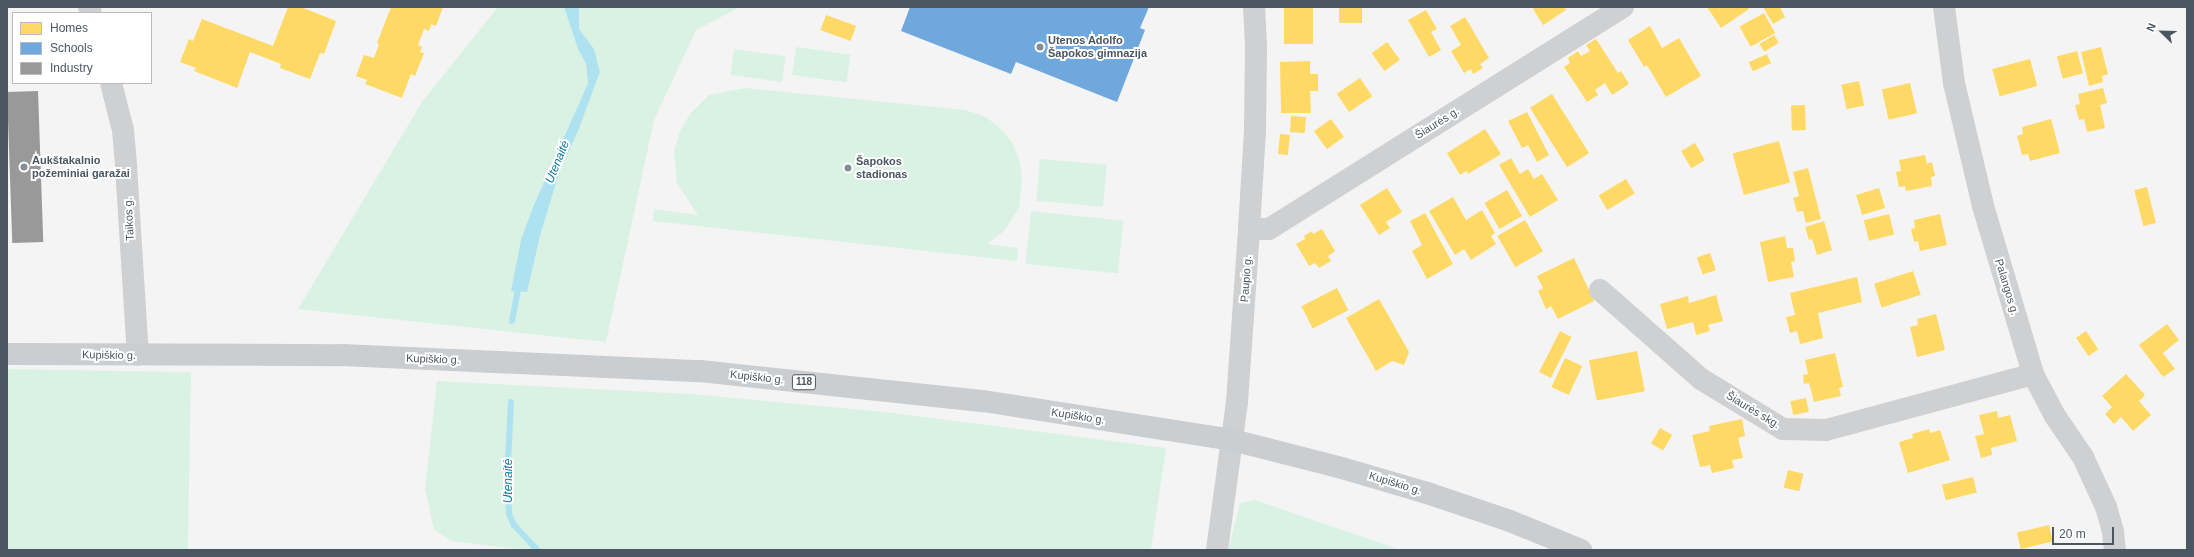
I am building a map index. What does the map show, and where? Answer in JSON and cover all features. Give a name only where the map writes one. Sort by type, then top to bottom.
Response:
[{"type":"main road","name":"Kupiškio g.","points":[[7,354],[138,356],[342,355],[700,371],[983,401],[1232,440],[1342,468],[1427,493],[1510,521],[1581,550]]},
{"type":"street","name":"Paupio g.","points":[[1217,550],[1232,440],[1249,229],[1255,131],[1256,45],[1254,7]]},
{"type":"street","name":"Šiaurės g.","points":[[1249,229],[1269,229],[1623,7]]},
{"type":"street","name":"Palangos g.","points":[[1944,7],[1954,83],[1983,206],[2033,374],[2055,416],[2083,457],[2106,507],[2113,532],[2115,550]]},
{"type":"street","name":"Taikos g.","points":[[111,84],[123,130],[126,159],[138,356]]},
{"type":"street","name":"Šiaurės skg.","points":[[1600,290],[1701,379],[1783,429],[1826,430],[2033,374]]},
{"type":"green space","points":[[498,7],[564,7],[578,49],[586,64],[588,83],[533,207],[511,291],[526,292],[540,236],[559,173],[578,131],[600,72],[594,49],[579,29],[579,8],[740,7],[696,30],[654,120],[606,342],[298,309],[422,102]]},
{"type":"green space","points":[[796,47],[850,55],[847,82],[792,75]]},
{"type":"green space","points":[[734,49],[785,56],[782,82],[730,75]]},
{"type":"green space","name":"Šapokos stadionas","points":[[745,88],[965,110],[984,116],[999,127],[1012,142],[1019,159],[1022,177],[1019,208],[1004,231],[987,244],[1018,248],[1017,261],[653,221],[654,209],[698,215],[677,183],[674,152],[680,131],[690,114],[709,95]]},
{"type":"green space","points":[[1040,159],[1107,165],[1103,207],[1036,201]]},
{"type":"green space","points":[[1031,211],[1123,221],[1118,273],[1025,264]]},
{"type":"green space","points":[[7,369],[191,372],[188,550],[7,550]]},
{"type":"green space","points":[[437,381],[690,394],[885,412],[1166,448],[1151,550],[523,550],[452,541],[434,530],[425,489]]},
{"type":"green space","points":[[1255,500],[1401,550],[1228,550],[1240,503]]},
{"type":"water","points":[[564,7],[581,7],[579,8],[579,29],[594,49],[600,72],[578,131],[559,173],[540,236],[527,292],[511,291],[521,240],[533,207],[588,83],[586,64],[578,49]]},
{"type":"building: Homes","points":[[288,7],[301,7],[336,21],[324,54],[320,53],[310,79],[280,68],[281,64],[250,52],[237,88],[194,71],[196,68],[180,62],[189,39],[193,41],[202,19],[273,46]]},
{"type":"building: Homes","points":[[391,7],[443,7],[436,26],[431,24],[429,31],[424,29],[418,45],[422,47],[420,52],[424,53],[415,76],[411,74],[402,98],[365,84],[367,80],[356,76],[364,55],[374,58],[379,44],[377,43]]},
{"type":"building: Homes","points":[[1284,7],[1313,7],[1313,44],[1284,44]]},
{"type":"building: Homes","points":[[1339,7],[1362,7],[1362,23],[1339,23]]},
{"type":"building: Homes","points":[[1536,7],[1564,7],[1566,10],[1543,25],[1533,9]]},
{"type":"building: Homes","points":[[1707,7],[1747,7],[1749,9],[1721,28]]},
{"type":"building: Homes","points":[[1763,7],[1780,7],[1785,17],[1773,24]]},
{"type":"building: Homes","points":[[1426,10],[1437,29],[1431,32],[1441,50],[1429,57],[1408,20]]},
{"type":"building: Homes","points":[[1764,13],[1775,33],[1751,47],[1740,27]]},
{"type":"building: Homes","points":[[826,15],[856,26],[851,41],[821,30]]},
{"type":"building: Homes","points":[[1465,17],[1489,58],[1480,64],[1483,68],[1473,74],[1471,69],[1464,73],[1451,51],[1461,45],[1450,26]]},
{"type":"building: Homes","points":[[1650,26],[1662,48],[1679,38],[1701,76],[1666,97],[1647,65],[1644,67],[1628,40]]},
{"type":"building: Homes","points":[[1774,35],[1779,43],[1764,52],[1760,44]]},
{"type":"building: Homes","points":[[1596,39],[1618,73],[1621,71],[1629,84],[1612,95],[1605,83],[1595,90],[1598,95],[1587,102],[1564,67],[1570,63],[1568,58],[1578,51],[1581,56],[1590,51],[1586,45]]},
{"type":"building: Homes","points":[[1387,42],[1400,60],[1385,71],[1372,53]]},
{"type":"building: Homes","points":[[2101,47],[2108,74],[2102,76],[2103,82],[2089,86],[2081,52]]},
{"type":"building: Homes","points":[[2077,51],[2083,73],[2063,79],[2057,56]]},
{"type":"building: Homes","points":[[1767,54],[1771,63],[1753,71],[1749,62]]},
{"type":"building: Homes","points":[[2030,59],[2037,86],[2000,96],[1992,69]]},
{"type":"building: Homes","points":[[1310,61],[1310,74],[1318,74],[1318,91],[1310,91],[1311,113],[1281,113],[1280,62]]},
{"type":"building: Homes","points":[[1360,78],[1372,96],[1349,112],[1337,94]]},
{"type":"building: Homes","points":[[1859,81],[1864,105],[1847,109],[1841,85]]},
{"type":"building: Homes","points":[[1910,83],[1917,113],[1889,120],[1882,90]]},
{"type":"building: Homes","points":[[2103,88],[2107,103],[2100,105],[2105,128],[2087,132],[2084,119],[2079,120],[2075,105],[2080,104],[2078,94]]},
{"type":"building: Homes","points":[[1552,94],[1589,153],[1567,167],[1530,108]]},
{"type":"building: Homes","points":[[1791,105],[1805,105],[1806,130],[1792,130]]},
{"type":"building: Homes","points":[[1527,112],[1549,155],[1537,162],[1528,145],[1522,148],[1508,121]]},
{"type":"building: Homes","points":[[1291,116],[1306,117],[1305,133],[1290,132]]},
{"type":"building: Homes","points":[[1331,119],[1344,137],[1327,149],[1314,131]]},
{"type":"building: Homes","points":[[2051,119],[2060,153],[2030,161],[2028,154],[2022,155],[2017,136],[2023,134],[2022,127]]},
{"type":"building: Homes","points":[[1485,129],[1501,154],[1468,174],[1466,171],[1460,175],[1447,153]]},
{"type":"building: Homes","points":[[1280,134],[1290,135],[1288,155],[1278,154]]},
{"type":"building: Homes","points":[[1779,141],[1790,183],[1744,195],[1733,153]]},
{"type":"building: Homes","points":[[1695,143],[1705,160],[1691,168],[1681,151]]},
{"type":"building: Homes","points":[[1925,155],[1927,164],[1932,162],[1935,176],[1931,177],[1932,186],[1906,191],[1905,186],[1899,187],[1896,172],[1901,171],[1899,160]]},
{"type":"building: Homes","points":[[1511,158],[1520,174],[1528,169],[1534,179],[1542,174],[1558,200],[1530,217],[1499,165]]},
{"type":"building: Homes","points":[[1808,168],[1821,219],[1806,223],[1803,211],[1797,212],[1793,198],[1799,196],[1793,172]]},
{"type":"building: Homes","points":[[1626,179],[1635,194],[1607,210],[1599,195]]},
{"type":"building: Homes","points":[[2147,187],[2156,223],[2143,226],[2134,190]]},
{"type":"building: Homes","points":[[1387,188],[1402,212],[1386,222],[1390,228],[1379,235],[1360,205]]},
{"type":"building: Homes","points":[[1879,188],[1885,208],[1862,215],[1856,195]]},
{"type":"building: Homes","points":[[1507,190],[1522,216],[1499,229],[1484,203]]},
{"type":"building: Homes","points":[[1453,197],[1466,220],[1482,210],[1495,233],[1491,236],[1496,244],[1471,260],[1464,249],[1455,255],[1429,211]]},
{"type":"building: Homes","points":[[1425,213],[1453,264],[1427,279],[1412,251],[1422,245],[1410,221]]},
{"type":"building: Homes","points":[[1889,214],[1894,234],[1869,241],[1864,220]]},
{"type":"building: Homes","points":[[1940,214],[1947,245],[1920,251],[1918,241],[1914,242],[1911,229],[1915,228],[1914,220]]},
{"type":"building: Homes","points":[[1525,220],[1543,251],[1515,267],[1497,236]]},
{"type":"building: Homes","points":[[1824,221],[1832,250],[1817,255],[1812,239],[1809,240],[1805,227]]},
{"type":"building: Homes","points":[[1322,229],[1335,251],[1328,256],[1331,261],[1319,268],[1315,263],[1309,266],[1296,244],[1305,239],[1304,236],[1312,231],[1313,234]]},
{"type":"building: Homes","points":[[1785,236],[1787,248],[1793,248],[1795,261],[1791,262],[1794,277],[1768,282],[1760,242]]},
{"type":"building: Homes","points":[[1710,253],[1716,270],[1703,275],[1697,258]]},
{"type":"building: Homes","points":[[1574,258],[1594,301],[1558,319],[1551,306],[1546,309],[1538,291],[1543,288],[1537,276]]},
{"type":"building: Homes","points":[[1913,271],[1921,295],[1882,307],[1874,284]]},
{"type":"building: Homes","points":[[1857,277],[1862,302],[1818,313],[1823,338],[1800,344],[1797,331],[1790,333],[1786,317],[1795,315],[1790,293]]},
{"type":"building: Homes","points":[[1337,288],[1348,310],[1313,328],[1301,306]]},
{"type":"building: Homes","points":[[1716,295],[1723,321],[1708,325],[1710,331],[1696,335],[1693,322],[1667,329],[1660,304],[1688,296],[1689,303]]},
{"type":"building: Homes","points":[[1379,299],[1409,352],[1404,365],[1392,361],[1376,371],[1346,318]]},
{"type":"building: Homes","points":[[1936,314],[1945,350],[1917,357],[1910,327],[1918,325],[1917,319]]},
{"type":"building: Homes","points":[[2167,324],[2179,340],[2163,353],[2175,369],[2163,377],[2139,345]]},
{"type":"building: Homes","points":[[1560,331],[1572,337],[1551,378],[1539,372]]},
{"type":"building: Homes","points":[[2086,331],[2098,349],[2088,356],[2076,338]]},
{"type":"building: Homes","points":[[1637,351],[1645,391],[1597,401],[1589,360]]},
{"type":"building: Homes","points":[[1835,353],[1843,387],[1839,388],[1841,396],[1814,402],[1809,383],[1804,384],[1803,375],[1808,374],[1805,360]]},
{"type":"building: Homes","points":[[1565,358],[1582,366],[1569,395],[1551,387]]},
{"type":"building: Homes","points":[[2126,374],[2145,395],[2139,401],[2151,415],[2133,431],[2121,417],[2114,424],[2105,414],[2112,407],[2102,396]]},
{"type":"building: Homes","points":[[1806,398],[1809,412],[1793,415],[1790,401]]},
{"type":"building: Homes","points":[[1997,411],[1998,418],[2010,415],[2017,441],[1991,448],[1992,455],[1981,458],[1975,436],[1984,434],[1979,415]]},
{"type":"building: Homes","points":[[1742,419],[1745,436],[1738,438],[1743,458],[1732,460],[1734,468],[1712,473],[1710,465],[1700,467],[1692,435],[1710,431],[1709,426]]},
{"type":"building: Homes","points":[[1660,428],[1672,435],[1663,451],[1651,444]]},
{"type":"building: Homes","points":[[1929,429],[1930,433],[1940,430],[1950,460],[1908,473],[1899,442],[1913,438],[1912,434]]},
{"type":"building: Homes","points":[[1788,470],[1804,474],[1799,491],[1784,487]]},
{"type":"building: Homes","points":[[1973,477],[1977,493],[1946,500],[1942,485]]},
{"type":"building: Homes","points":[[2049,525],[2053,542],[2021,549],[2017,532]]},
{"type":"building: Schools","name":"Utenos Adolfo Šapokos gimnazija","points":[[910,7],[1149,7],[1140,28],[1145,30],[1117,102],[1016,62],[1011,74],[901,31]]},
{"type":"building: Industry","name":"Aukštakalnio požeminiai garažai","points":[[38,91],[43,242],[12,243],[7,92]]},
{"type":"waterway","name":"Utenaitė","points":[[512,321],[519,285]]},
{"type":"waterway","name":"Utenaitė","points":[[511,402],[507,482],[509,514],[514,525],[537,550]]},
{"type":"place","name":"Utenos Adolfo Šapokos gimnazija","points":[[1040,47]]},
{"type":"place","name":"Aukštakalnio požeminiai garažai","points":[[24,167]]},
{"type":"place","name":"Šapokos stadionas","points":[[848,168]]}]
